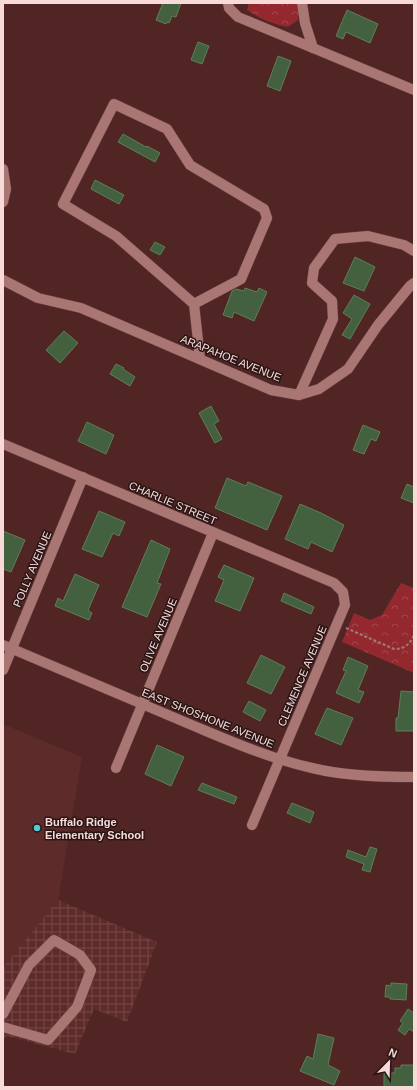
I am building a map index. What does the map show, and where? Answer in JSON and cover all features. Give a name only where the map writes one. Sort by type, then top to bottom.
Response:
[{"type":"street","points":[[228,3],[229,8],[238,17],[414,90]]},
{"type":"street","points":[[302,3],[305,23],[313,48]]},
{"type":"street","points":[[194,304],[241,279],[267,218],[264,209],[190,165],[167,129],[114,104],[63,204],[116,236],[194,304],[200,359]]},
{"type":"street","points":[[3,169],[6,189],[3,202]]},
{"type":"street","points":[[299,395],[333,319],[332,301],[312,284],[314,268],[335,239],[368,236],[404,245],[414,251]]},
{"type":"street","name":"ARAPAHOE AVENUE","points":[[3,280],[38,298],[81,308],[271,390],[299,395],[319,389],[348,369],[378,325],[414,283]]},
{"type":"street","name":"CHARLIE STREET","points":[[3,444],[334,583]]},
{"type":"street","name":"POLLY AVENUE","points":[[3,670],[7,647],[83,477]]},
{"type":"street","name":"OLIVE AVENUE","points":[[116,768],[214,533]]},
{"type":"street","name":"CLEMENCE AVENUE","points":[[252,825],[345,605],[343,592],[334,583]]},
{"type":"street","name":"EAST SHOSHONE AVENUE","points":[[7,647],[142,704],[280,759],[313,768],[348,774],[379,777],[414,777]]},
{"type":"street","points":[[3,1014],[29,964],[54,940],[80,954],[91,970],[77,1007],[48,1040],[3,1027]]},
{"type":"path","points":[[346,628],[394,650],[407,646],[413,641],[414,635]]},
{"type":"shaded area","name":"Buffalo Ridge Elementary School","points":[[3,724],[82,757],[58,900],[3,967]]},
{"type":"shaded area","points":[[58,900],[157,942],[127,1022],[94,1009],[75,1054],[7,1036],[3,1039],[3,967]]},
{"type":"green space","points":[[249,3],[298,3],[298,20],[288,27],[271,23],[261,19],[247,10]]},
{"type":"green space","points":[[401,583],[414,588],[414,673],[342,642],[354,613],[370,620],[382,615]]},
{"type":"building","points":[[163,3],[181,3],[176,17],[172,16],[169,23],[167,22],[166,24],[156,20]]},
{"type":"building","points":[[347,10],[378,24],[370,43],[346,32],[343,39],[336,36]]},
{"type":"building","points":[[198,42],[209,46],[202,64],[191,60]]},
{"type":"building","points":[[278,56],[291,61],[280,91],[267,86]]},
{"type":"building","points":[[123,134],[160,153],[155,162],[118,142]]},
{"type":"building","points":[[95,180],[124,195],[119,204],[91,189]]},
{"type":"building","points":[[155,242],[165,247],[160,255],[150,250]]},
{"type":"building","points":[[355,257],[375,267],[364,291],[343,283]]},
{"type":"building","points":[[245,288],[257,292],[259,288],[267,292],[254,321],[234,312],[232,318],[223,315],[232,291],[236,289],[244,291]]},
{"type":"building","points":[[354,295],[370,304],[350,339],[342,335],[352,319],[343,313]]},
{"type":"building","points":[[64,331],[78,343],[60,363],[46,350]]},
{"type":"building","points":[[116,364],[124,368],[123,369],[135,377],[130,386],[110,374]]},
{"type":"building","points":[[211,406],[219,421],[214,424],[222,439],[215,443],[199,413]]},
{"type":"building","points":[[87,422],[114,435],[106,454],[78,441]]},
{"type":"building","points":[[363,425],[380,432],[376,441],[371,439],[364,454],[353,450]]},
{"type":"building","points":[[227,478],[246,486],[248,482],[282,496],[267,530],[215,508]]},
{"type":"building","points":[[407,484],[414,487],[414,503],[401,498]]},
{"type":"building","points":[[300,504],[344,525],[332,552],[311,542],[308,549],[285,539]]},
{"type":"building","points":[[99,511],[125,522],[119,536],[113,533],[102,557],[82,549]]},
{"type":"building","points":[[3,531],[25,540],[11,572],[3,569]]},
{"type":"building","points":[[151,540],[170,549],[157,583],[161,584],[147,617],[122,607]]},
{"type":"building","points":[[224,565],[254,578],[240,611],[215,601],[224,580],[218,577]]},
{"type":"building","points":[[75,574],[99,585],[88,610],[92,613],[89,620],[55,606],[58,598],[63,601]]},
{"type":"building","points":[[284,593],[314,607],[311,614],[281,601]]},
{"type":"building","points":[[261,655],[285,667],[271,694],[247,683]]},
{"type":"building","points":[[348,657],[368,666],[358,690],[364,692],[359,703],[336,693],[346,671],[343,670]]},
{"type":"building","points":[[401,691],[414,692],[414,731],[396,731],[396,718],[398,718]]},
{"type":"building","points":[[249,701],[266,710],[260,721],[243,712]]},
{"type":"building","points":[[327,708],[353,718],[341,745],[315,734]]},
{"type":"building","points":[[157,745],[184,757],[171,786],[145,774]]},
{"type":"building","points":[[202,783],[237,797],[234,804],[198,790]]},
{"type":"building","points":[[292,803],[314,812],[310,823],[287,813]]},
{"type":"building","points":[[370,847],[377,849],[370,872],[362,870],[364,864],[346,857],[348,850],[366,857]]},
{"type":"building","points":[[391,983],[407,984],[406,1000],[390,999],[390,997],[385,997],[386,985],[391,986]]},
{"type":"building","points":[[408,1009],[414,1013],[414,1032],[409,1029],[405,1035],[398,1030],[403,1023],[400,1021]]},
{"type":"building","points":[[318,1034],[334,1038],[328,1065],[340,1071],[334,1085],[300,1071],[307,1056],[313,1059]]},
{"type":"building","points":[[401,1065],[414,1065],[414,1087],[384,1087],[384,1073],[395,1073],[395,1068],[401,1068]]},
{"type":"place","name":"Buffalo Ridge Elementary School","points":[[37,828]]}]
